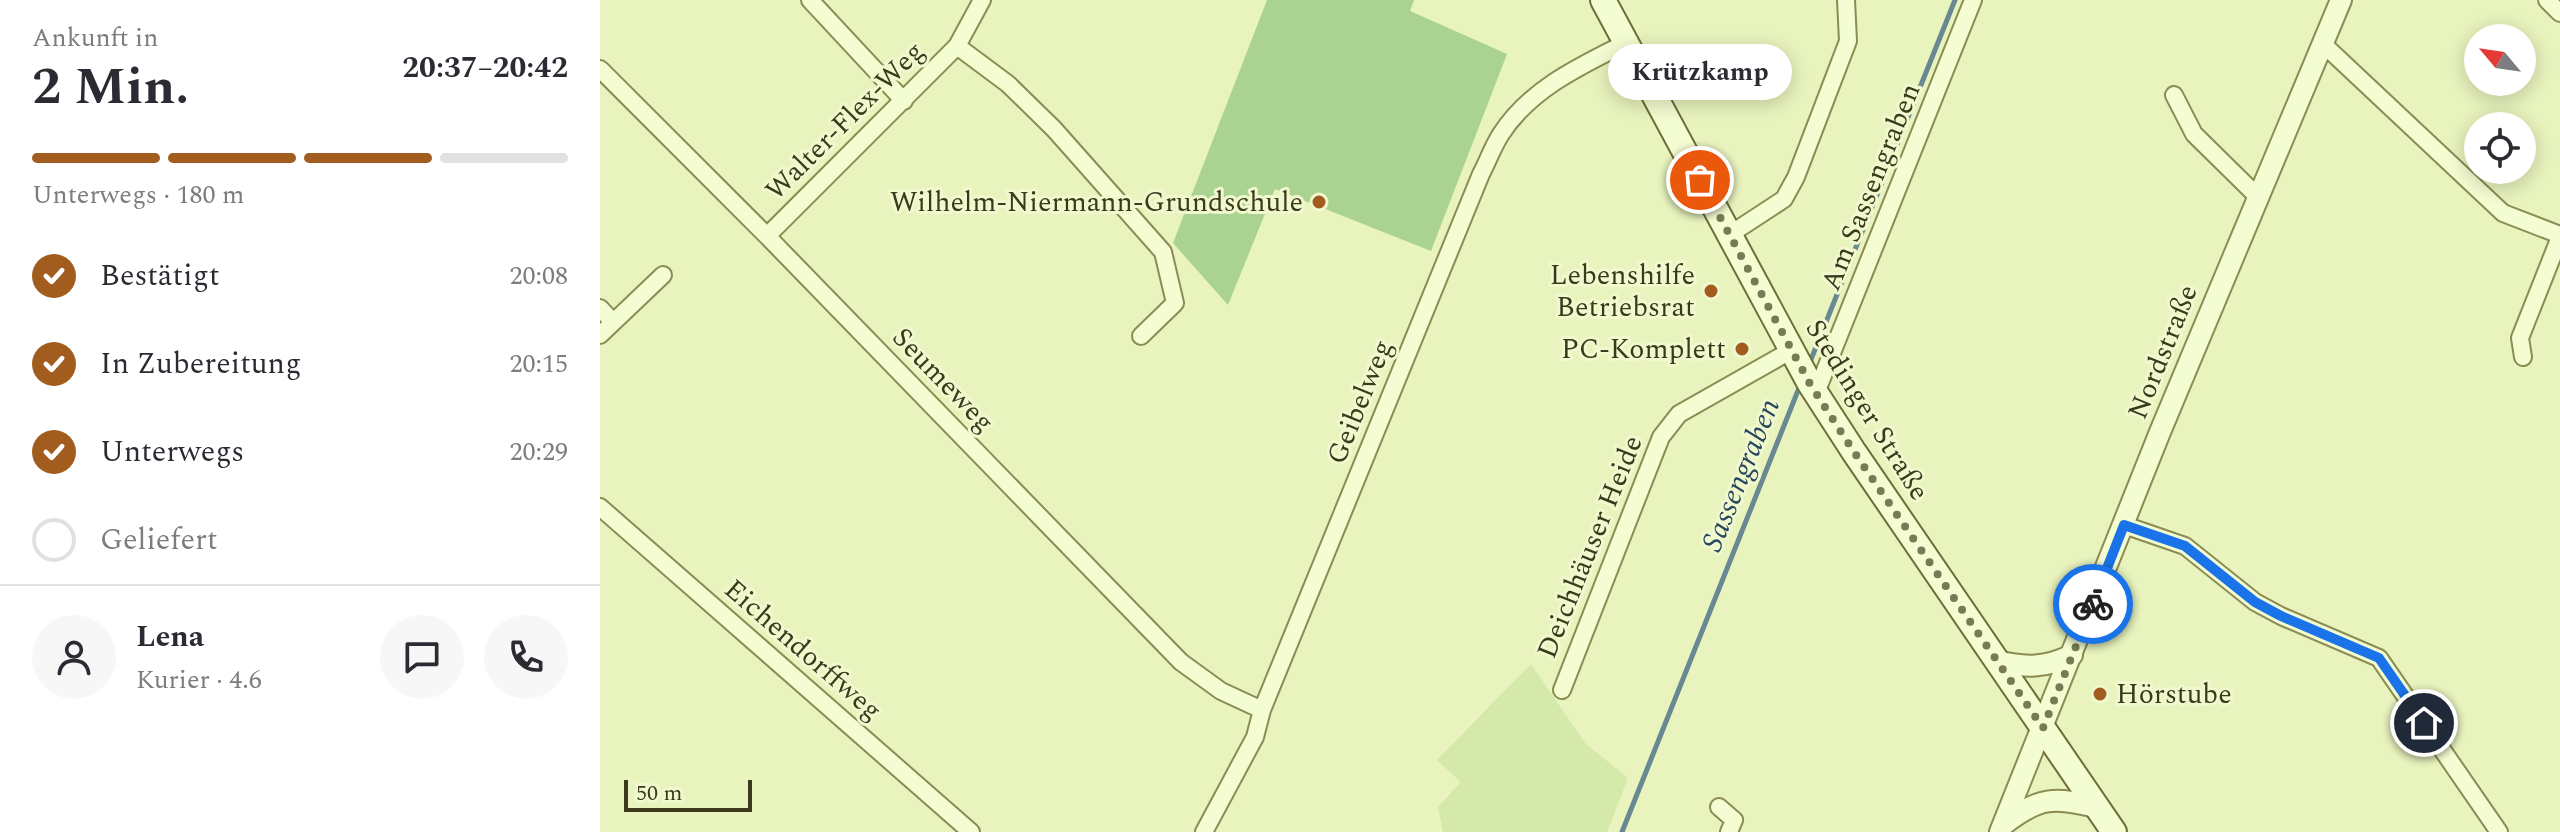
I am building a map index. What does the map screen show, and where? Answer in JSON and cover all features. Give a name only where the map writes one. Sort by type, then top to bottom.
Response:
[{"type":"main road","name":"Stedinger Straße","points":[[1603,0],[1804,373],[2114,832]]},
{"type":"street","points":[[810,0],[904,101]]},
{"type":"street","name":"Walter-Flex-Weg","points":[[767,236],[957,46],[982,0]]},
{"type":"street","points":[[1729,235],[1784,199],[1796,177],[1848,41],[1846,0]]},
{"type":"street","name":"Am Sassengraben","points":[[1804,373],[1973,0]]},
{"type":"street","name":"Nordstraße","points":[[2002,829],[2160,432],[2341,0]]},
{"type":"street","points":[[2547,0],[2560,13]]},
{"type":"street","name":"Geibelweg","points":[[1204,832],[1255,737],[1262,710],[1481,174],[1502,133],[1534,98],[1565,73],[1626,43]]},
{"type":"street","points":[[2322,43],[2503,213],[2560,236],[2520,338],[2523,357]]},
{"type":"street","points":[[957,46],[1008,84],[1054,129],[1163,252],[1175,303],[1141,336]]},
{"type":"street","name":"Seumeweg","points":[[600,69],[767,236],[1181,662],[1221,691],[1262,710]]},
{"type":"street","points":[[2174,95],[2194,134],[2258,197]]},
{"type":"street","points":[[600,335],[663,275]]},
{"type":"street","points":[[600,308],[613,322]]},
{"type":"street","name":"Deichhäuser Heide","points":[[1562,690],[1661,437],[1679,414],[1804,373]]},
{"type":"street","name":"Eichendorffweg","points":[[600,507],[971,832]]},
{"type":"street","points":[[2124,525],[2185,546],[2255,602],[2379,658],[2499,832]]},
{"type":"street","points":[[1997,661],[2033,667],[2051,664],[2072,655]]},
{"type":"street","points":[[2002,829],[2029,807],[2046,800],[2061,799],[2098,808]]},
{"type":"street","points":[[1719,807],[1734,820],[1729,832]]},
{"type":"green space","name":"Wilhelm-Niermann-Grundschule","points":[[1267,0],[1414,0],[1410,11],[1507,54],[1431,251],[1275,189],[1228,305],[1173,243]]},
{"type":"green space","points":[[1531,664],[1585,743],[1628,778],[1607,832],[1443,832],[1438,807],[1461,782],[1437,760]]},
{"type":"waterway","name":"Sassengraben","points":[[1808,367],[1955,0]]},
{"type":"waterway","name":"Sassengraben","points":[[1622,832],[1801,383]]},
{"type":"way so far","points":[[1700,180],[1810,384],[2043,728],[2093,604]]},
{"type":"place","name":"Krützkamp","points":[[1700,180]]},
{"type":"place","name":"Wilhelm-Niermann-Grundschule","points":[[1319,202]]},
{"type":"place","name":"Lebenshilfe Betriebsrat","points":[[1711,291]]},
{"type":"place","name":"PC-Komplett","points":[[1742,349]]},
{"type":"place","name":"Hörstube","points":[[2100,694]]},
{"type":"route","points":[[2093,604],[2124,525],[2185,546],[2255,602],[2379,658],[2424,723]]}]
